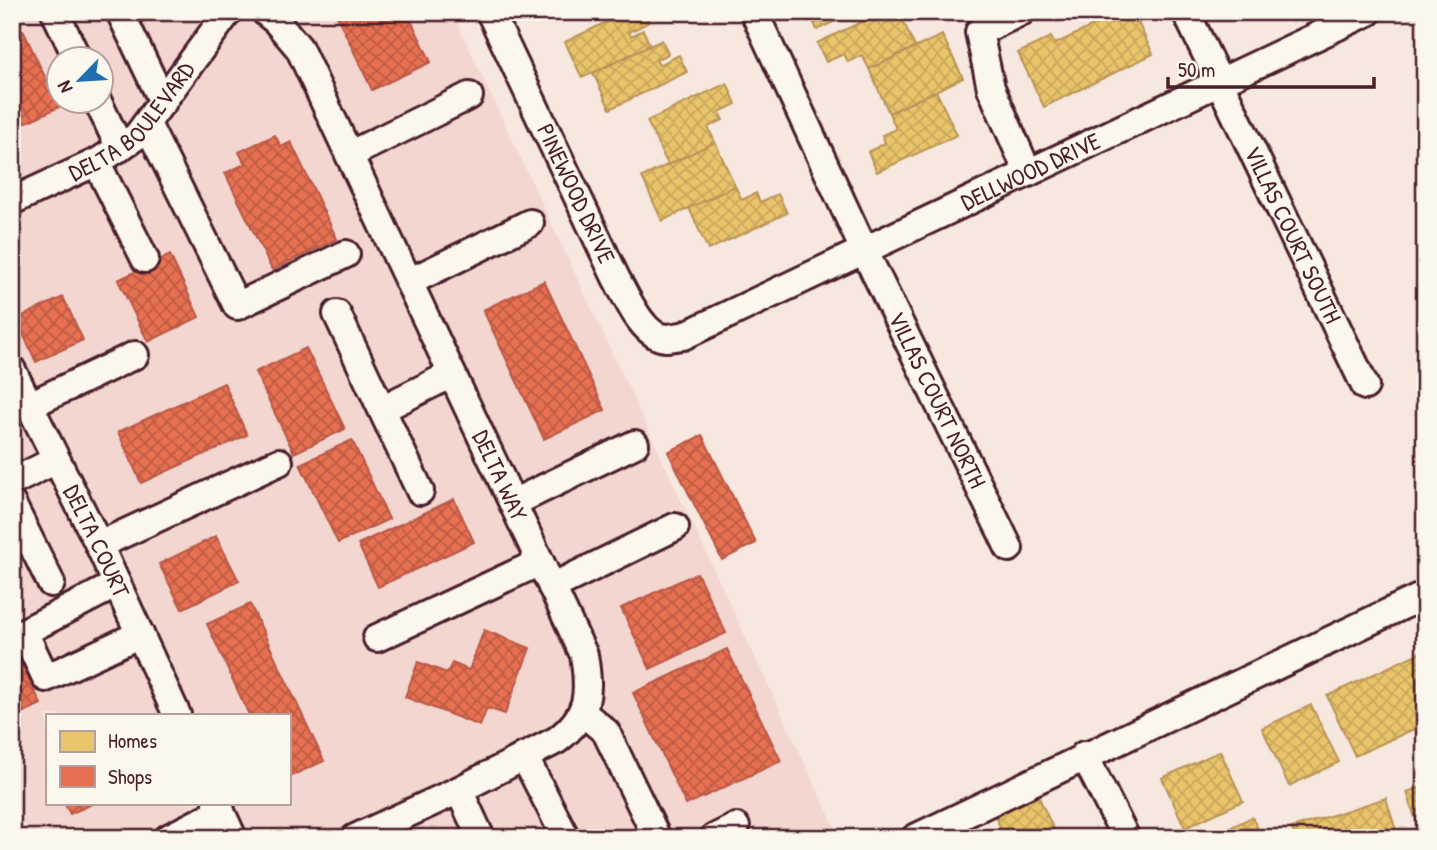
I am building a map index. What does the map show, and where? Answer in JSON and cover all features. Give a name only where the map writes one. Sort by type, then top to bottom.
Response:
[{"type":"street","points":[[55,12],[71,46]]},
{"type":"street","points":[[120,12],[163,102]]},
{"type":"street","name":"DELTA BOULEVARD","points":[[12,201],[97,163],[137,136],[228,12]]},
{"type":"street","name":"DELTA WAY","points":[[265,12],[299,48],[584,656],[589,684],[582,712],[569,731],[558,740],[355,838]]},
{"type":"street","name":"PINEWOOD DRIVE","points":[[490,12],[638,319],[655,335],[664,338],[683,336],[693,331]]},
{"type":"street","name":"VILLAS COURT NORTH","points":[[754,12],[864,250],[1009,548]]},
{"type":"street","points":[[1021,12],[979,32],[991,88],[1028,173]]},
{"type":"street","name":"VILLAS COURT SOUTH","points":[[1186,12],[1365,386]]},
{"type":"street","name":"DELLWOOD DRIVE","points":[[693,331],[1368,12]]},
{"type":"street","points":[[349,155],[469,96]]},
{"type":"street","points":[[105,116],[120,148]]},
{"type":"street","points":[[147,124],[237,306],[346,254]]},
{"type":"street","points":[[97,163],[145,259]]},
{"type":"street","points":[[409,282],[530,223]]},
{"type":"street","points":[[337,314],[420,491]]},
{"type":"street","points":[[30,405],[135,355]]},
{"type":"street","name":"DELTA COURT","points":[[13,373],[99,545],[177,714]]},
{"type":"street","points":[[382,410],[452,374]]},
{"type":"street","points":[[513,503],[635,444]]},
{"type":"street","points":[[12,482],[56,460]]},
{"type":"street","points":[[99,545],[279,462]]},
{"type":"street","points":[[12,504],[51,583]]},
{"type":"street","points":[[552,587],[675,527]]},
{"type":"street","points":[[377,638],[540,562]]},
{"type":"street","points":[[117,584],[24,632],[46,678],[140,634]]},
{"type":"street","points":[[915,838],[1084,755],[1425,595]]},
{"type":"street","points":[[582,712],[606,732],[657,838]]},
{"type":"street","points":[[1084,755],[1126,838]]},
{"type":"street","points":[[524,756],[566,838]]},
{"type":"street","points":[[459,790],[481,838]]},
{"type":"street","points":[[168,838],[219,807],[233,838]]},
{"type":"shaded area","points":[[12,12],[452,12],[840,838],[31,838],[12,798]]},
{"type":"building: Homes","points":[[627,12],[644,12],[649,22],[629,32],[631,36],[643,30],[650,45],[582,78],[565,42]]},
{"type":"building: Homes","points":[[809,12],[854,12],[817,30]]},
{"type":"building: Homes","points":[[882,12],[899,12],[915,47],[869,69],[862,55],[848,62],[844,54],[826,62],[817,43]]},
{"type":"building: Homes","points":[[1099,12],[1133,12],[1153,54],[1044,107],[1018,53],[1051,37],[1055,44],[1097,24],[1093,15]]},
{"type":"building: Homes","points":[[942,35],[963,78],[889,113],[869,69]]},
{"type":"building: Homes","points":[[662,40],[668,54],[656,60],[659,65],[679,55],[687,72],[610,109],[593,73]]},
{"type":"building: Homes","points":[[727,83],[736,104],[719,112],[723,120],[708,127],[715,142],[668,165],[647,121]]},
{"type":"building: Homes","points":[[936,91],[957,135],[877,172],[868,152],[885,143],[882,135],[896,129],[889,113]]},
{"type":"building: Homes","points":[[715,142],[735,186],[662,221],[642,177]]},
{"type":"building: Homes","points":[[735,186],[742,200],[756,193],[760,202],[778,194],[787,213],[708,250],[689,208]]},
{"type":"building: Homes","points":[[1425,650],[1425,724],[1355,756],[1327,696]]},
{"type":"building: Homes","points":[[1311,705],[1339,762],[1289,786],[1262,728]]},
{"type":"building: Homes","points":[[1220,751],[1243,801],[1185,828],[1162,778]]},
{"type":"building: Homes","points":[[1425,786],[1425,826],[1418,828],[1407,792]]},
{"type":"building: Homes","points":[[1035,789],[1054,830],[1044,834],[1046,838],[1005,838],[992,809]]},
{"type":"building: Homes","points":[[1386,798],[1397,834],[1386,838],[1295,838],[1292,828]]},
{"type":"building: Homes","points":[[1252,817],[1262,838],[1209,838]]},
{"type":"building: Shops","points":[[345,12],[407,12],[431,62],[372,90],[337,16]]},
{"type":"building: Shops","points":[[23,30],[46,79],[46,113],[12,129],[12,35]]},
{"type":"building: Shops","points":[[275,135],[281,147],[291,142],[337,239],[272,270],[225,173],[245,164],[239,152]]},
{"type":"building: Shops","points":[[170,255],[199,317],[148,342],[118,280]]},
{"type":"building: Shops","points":[[544,281],[605,410],[544,439],[483,310]]},
{"type":"building: Shops","points":[[63,297],[83,340],[36,362],[16,319]]},
{"type":"building: Shops","points":[[306,348],[345,429],[294,453],[255,372]]},
{"type":"building: Shops","points":[[224,383],[247,435],[141,483],[118,432]]},
{"type":"building: Shops","points":[[702,435],[756,543],[722,560],[668,452]]},
{"type":"building: Shops","points":[[352,440],[389,519],[338,543],[300,464]]},
{"type":"building: Shops","points":[[454,499],[474,542],[378,587],[358,544]]},
{"type":"building: Shops","points":[[216,536],[239,581],[182,609],[159,564]]},
{"type":"building: Shops","points":[[697,573],[726,633],[650,669],[621,608]]},
{"type":"building: Shops","points":[[250,604],[324,761],[290,777],[290,714],[249,714],[207,624]]},
{"type":"building: Shops","points":[[484,630],[530,648],[505,714],[487,708],[480,726],[405,697],[418,662],[447,673],[452,663],[469,670]]},
{"type":"building: Shops","points":[[12,643],[41,704],[12,718]]},
{"type":"building: Shops","points":[[727,649],[781,761],[686,805],[633,693]]},
{"type":"building: Shops","points":[[65,804],[92,804],[70,814]]}]
